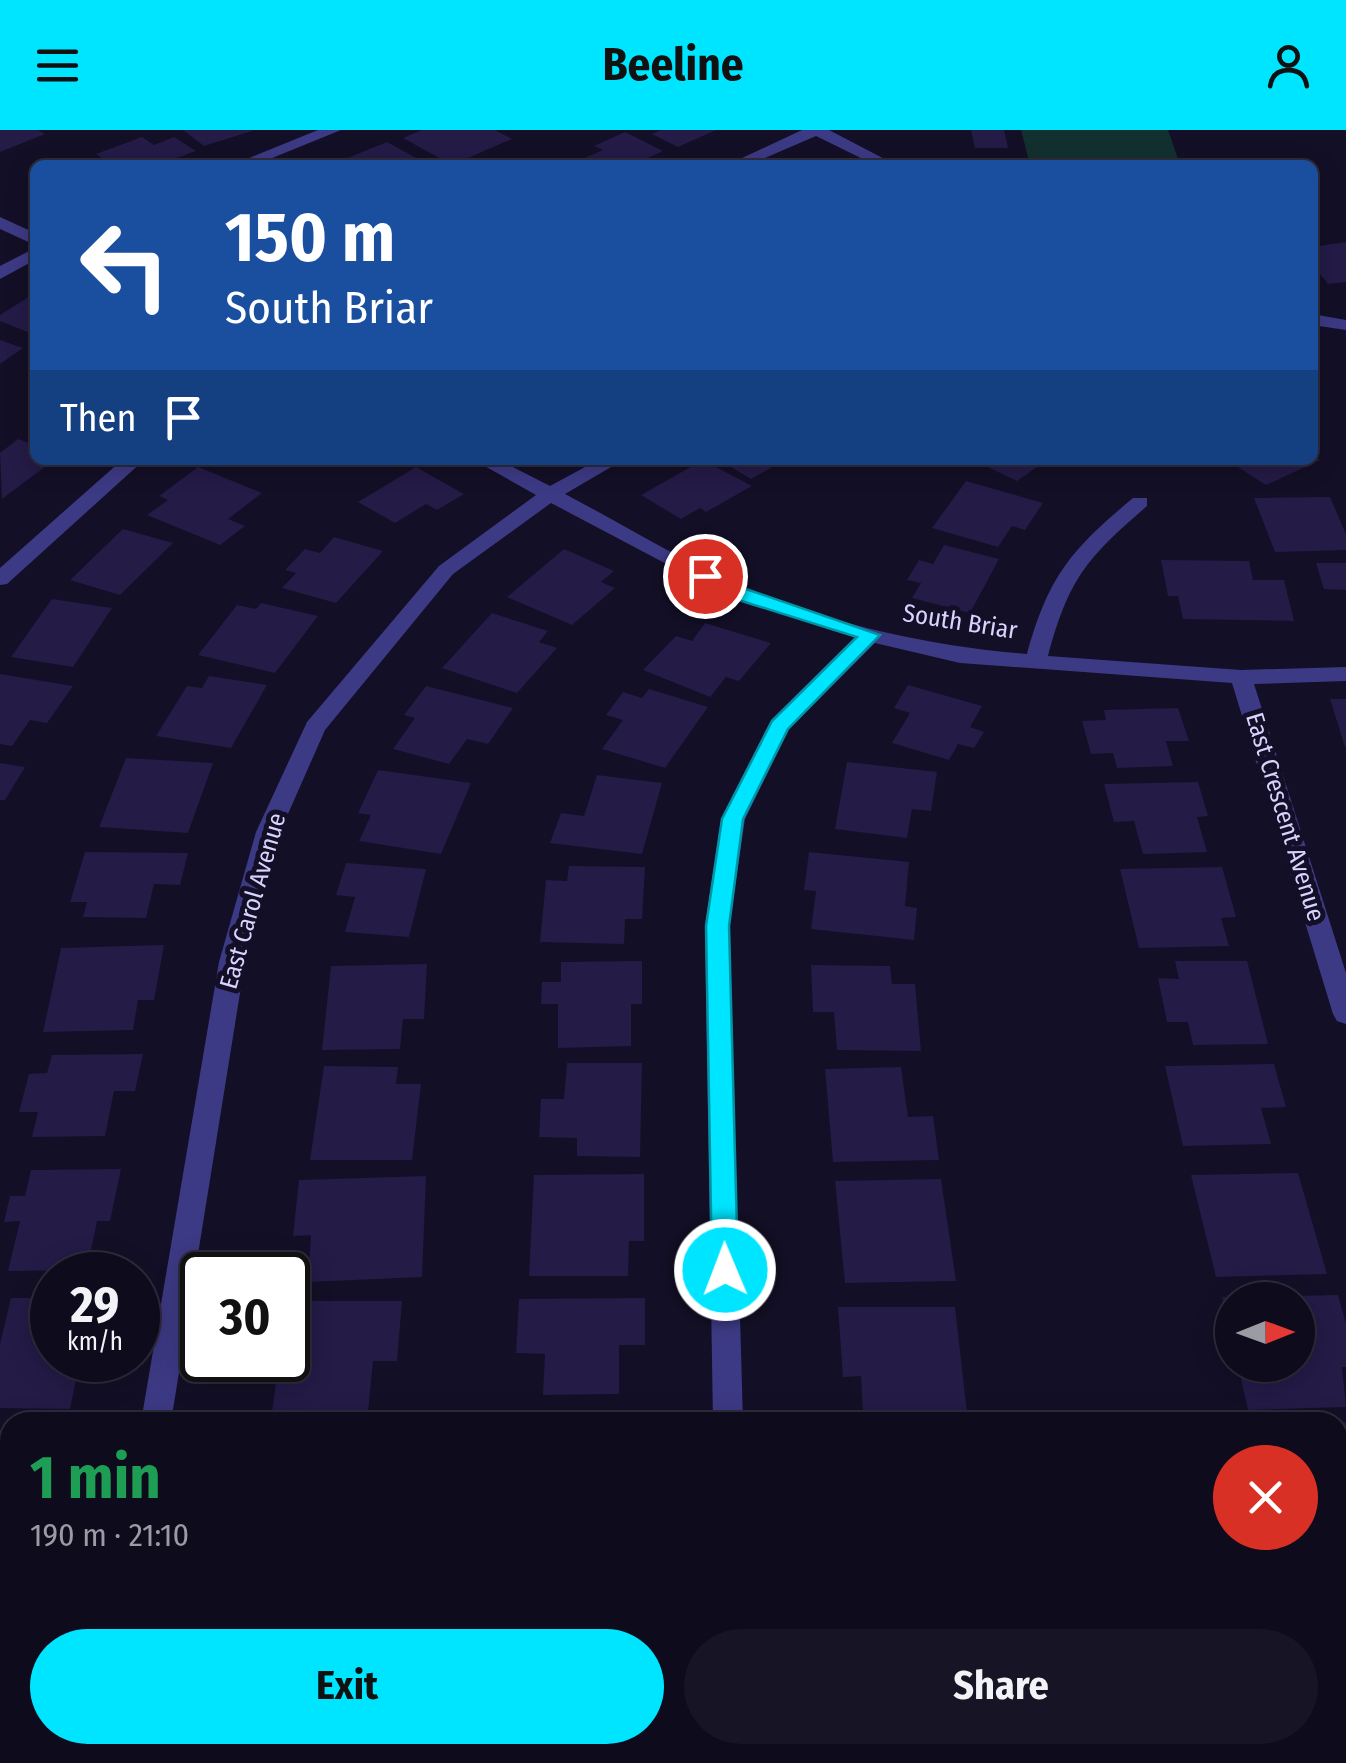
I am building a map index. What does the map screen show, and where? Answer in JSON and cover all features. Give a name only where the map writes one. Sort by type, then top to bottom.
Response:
[{"type":"street","points":[[253,160],[333,130]]},
{"type":"street","points":[[747,160],[816,130],[878,160]]},
{"type":"street","points":[[0,222],[30,237]]},
{"type":"street","points":[[0,274],[30,257]]},
{"type":"street","points":[[1318,320],[1346,324]]},
{"type":"street","points":[[0,578],[128,465]]},
{"type":"street","name":"South Briar","points":[[494,465],[736,592],[870,635],[960,656],[1241,677],[1346,674]]},
{"type":"street","name":"East Carol Avenue","points":[[158,1412],[232,962],[268,832],[316,727],[446,570],[551,494],[605,465]]},
{"type":"street","points":[[1036,662],[1052,606],[1086,548],[1140,502]]},
{"type":"street","points":[[728,1412],[717,926],[733,819],[779,726],[870,635]]},
{"type":"street","name":"East Crescent Avenue","points":[[1241,677],[1346,1014]]},
{"type":"green space","points":[[1021,130],[1168,130],[1178,160],[1029,160]]},
{"type":"building","points":[[0,130],[38,130],[45,134],[0,152]]},
{"type":"building","points":[[183,130],[252,130],[252,131],[204,146]]},
{"type":"building","points":[[422,130],[495,130],[512,139],[464,160],[443,160],[403,138]]},
{"type":"building","points":[[661,130],[716,130],[678,147],[652,134]]},
{"type":"building","points":[[971,130],[1004,130],[1008,148],[975,148]]},
{"type":"building","points":[[625,132],[663,151],[643,160],[580,160],[603,150],[594,146]]},
{"type":"building","points":[[142,137],[154,145],[174,137],[196,151],[171,160],[105,160],[96,154]]},
{"type":"building","points":[[387,142],[418,159],[416,160],[342,160]]},
{"type":"building","points":[[1346,242],[1346,282],[1328,284],[1318,272],[1318,246]]},
{"type":"building","points":[[30,296],[30,333],[0,321],[0,315]]},
{"type":"building","points":[[0,340],[23,348],[0,364]]},
{"type":"building","points":[[18,439],[30,443],[30,465],[47,465],[2,499],[0,453]]},
{"type":"building","points":[[694,465],[712,465],[752,486],[706,512],[700,508],[681,519],[641,495]]},
{"type":"building","points":[[727,465],[776,465],[751,479]]},
{"type":"building","points":[[983,465],[1040,465],[1017,481]]},
{"type":"building","points":[[1235,465],[1309,465],[1266,485]]},
{"type":"building","points":[[198,467],[262,493],[228,519],[245,526],[220,545],[147,515],[168,500],[159,496]]},
{"type":"building","points":[[416,467],[464,494],[437,510],[426,504],[395,523],[358,502]]},
{"type":"building","points":[[966,481],[1043,503],[1025,530],[1012,526],[998,547],[932,528]]},
{"type":"building","points":[[1330,497],[1346,534],[1346,550],[1275,552],[1254,498]]},
{"type":"building","points":[[123,529],[173,543],[120,595],[70,580]]},
{"type":"building","points":[[334,537],[383,551],[336,603],[282,588],[296,573],[285,570],[305,549],[320,553]]},
{"type":"building","points":[[944,545],[999,559],[970,613],[912,598],[921,583],[907,580],[919,560],[933,564]]},
{"type":"building","points":[[564,549],[614,571],[601,582],[615,588],[572,625],[507,597]]},
{"type":"building","points":[[1161,560],[1249,561],[1253,580],[1284,580],[1294,621],[1183,619],[1178,596],[1168,596]]},
{"type":"building","points":[[1316,563],[1346,563],[1346,590],[1324,589]]},
{"type":"building","points":[[52,599],[112,608],[73,667],[11,657]]},
{"type":"building","points":[[261,603],[318,616],[275,673],[198,655],[237,605],[256,609]]},
{"type":"building","points":[[492,613],[548,631],[539,642],[557,648],[517,693],[442,668]]},
{"type":"building","points":[[705,623],[771,643],[739,681],[726,677],[710,697],[643,670],[676,636],[692,641]]},
{"type":"building","points":[[0,674],[73,686],[47,723],[30,720],[12,746],[0,744]]},
{"type":"building","points":[[209,676],[267,685],[231,748],[156,736],[187,686],[202,688]]},
{"type":"building","points":[[908,685],[982,706],[970,727],[984,732],[974,748],[958,744],[949,760],[892,743],[910,713],[894,708]]},
{"type":"building","points":[[426,686],[513,708],[488,744],[467,739],[449,764],[393,749],[415,718],[404,715]]},
{"type":"building","points":[[649,689],[708,707],[665,768],[602,749],[623,720],[606,715],[623,692],[642,698]]},
{"type":"building","points":[[1330,699],[1346,699],[1346,747],[1345,747]]},
{"type":"building","points":[[1178,708],[1189,741],[1166,741],[1173,766],[1117,768],[1113,753],[1091,754],[1082,721],[1106,720],[1104,710]]},
{"type":"building","points":[[126,758],[213,763],[188,833],[99,827]]},
{"type":"building","points":[[847,762],[937,772],[931,811],[912,809],[907,838],[835,829]]},
{"type":"building","points":[[0,763],[25,767],[5,800],[0,800]]},
{"type":"building","points":[[378,770],[471,783],[441,854],[359,841],[371,815],[358,813]]},
{"type":"building","points":[[597,775],[662,783],[642,854],[550,843],[561,813],[584,816]]},
{"type":"building","points":[[1198,782],[1208,816],[1197,817],[1207,852],[1143,854],[1134,821],[1114,822],[1104,784]]},
{"type":"building","points":[[85,852],[188,853],[180,885],[154,884],[146,918],[83,917],[87,902],[70,902]]},
{"type":"building","points":[[809,852],[909,862],[905,906],[917,908],[914,940],[811,929],[816,891],[804,890]]},
{"type":"building","points":[[346,863],[426,869],[409,937],[345,932],[355,897],[336,895]]},
{"type":"building","points":[[569,866],[645,867],[642,919],[625,919],[624,944],[540,942],[546,880],[567,881]]},
{"type":"building","points":[[1222,867],[1236,917],[1221,918],[1229,946],[1139,948],[1120,869]]},
{"type":"building","points":[[164,945],[154,1000],[138,1000],[133,1030],[43,1032],[61,948]]},
{"type":"building","points":[[642,961],[642,1004],[631,1004],[631,1046],[558,1048],[558,1004],[541,1004],[542,982],[561,982],[561,962]]},
{"type":"building","points":[[1175,961],[1247,961],[1268,1044],[1193,1045],[1188,1022],[1167,1022],[1158,978],[1179,979]]},
{"type":"building","points":[[427,964],[424,1019],[403,1019],[400,1049],[322,1050],[331,966]]},
{"type":"building","points":[[811,965],[890,966],[892,984],[915,984],[921,1051],[837,1050],[834,1012],[813,1012]]},
{"type":"building","points":[[143,1054],[135,1091],[114,1091],[105,1136],[32,1137],[38,1112],[19,1112],[29,1074],[47,1073],[52,1055]]},
{"type":"building","points":[[567,1063],[642,1063],[640,1157],[577,1156],[577,1138],[539,1137],[541,1099],[564,1099]]},
{"type":"building","points":[[1274,1064],[1286,1107],[1261,1108],[1271,1144],[1183,1146],[1165,1066]]},
{"type":"building","points":[[324,1066],[398,1067],[396,1084],[421,1084],[412,1160],[310,1160]]},
{"type":"building","points":[[901,1067],[908,1117],[933,1116],[939,1160],[833,1162],[825,1069]]},
{"type":"building","points":[[121,1169],[110,1221],[97,1221],[91,1252],[30,1252],[30,1271],[8,1271],[20,1221],[4,1222],[10,1196],[25,1196],[31,1170]]},
{"type":"building","points":[[1298,1173],[1327,1274],[1216,1277],[1191,1175]]},
{"type":"building","points":[[644,1174],[644,1241],[629,1241],[628,1276],[529,1276],[534,1175]]},
{"type":"building","points":[[426,1176],[422,1277],[310,1282],[311,1235],[293,1236],[299,1180]]},
{"type":"building","points":[[941,1179],[956,1281],[845,1283],[835,1181]]},
{"type":"building","points":[[1338,1295],[1346,1324],[1346,1367],[1342,1367],[1346,1407],[1248,1410],[1242,1382],[1315,1382],[1315,1296]]},
{"type":"building","points":[[11,1298],[30,1298],[30,1382],[76,1382],[70,1409],[0,1408],[0,1344]]},
{"type":"building","points":[[645,1298],[645,1345],[619,1345],[619,1394],[543,1395],[545,1354],[516,1353],[519,1299]]},
{"type":"building","points":[[310,1301],[402,1301],[397,1361],[373,1361],[368,1412],[272,1412],[276,1382],[310,1382]]},
{"type":"building","points":[[838,1307],[955,1307],[967,1412],[863,1412],[861,1376],[843,1377]]},
{"type":"route","points":[[705,576],[736,592],[870,635],[779,726],[733,819],[717,926],[725,1270]]}]
